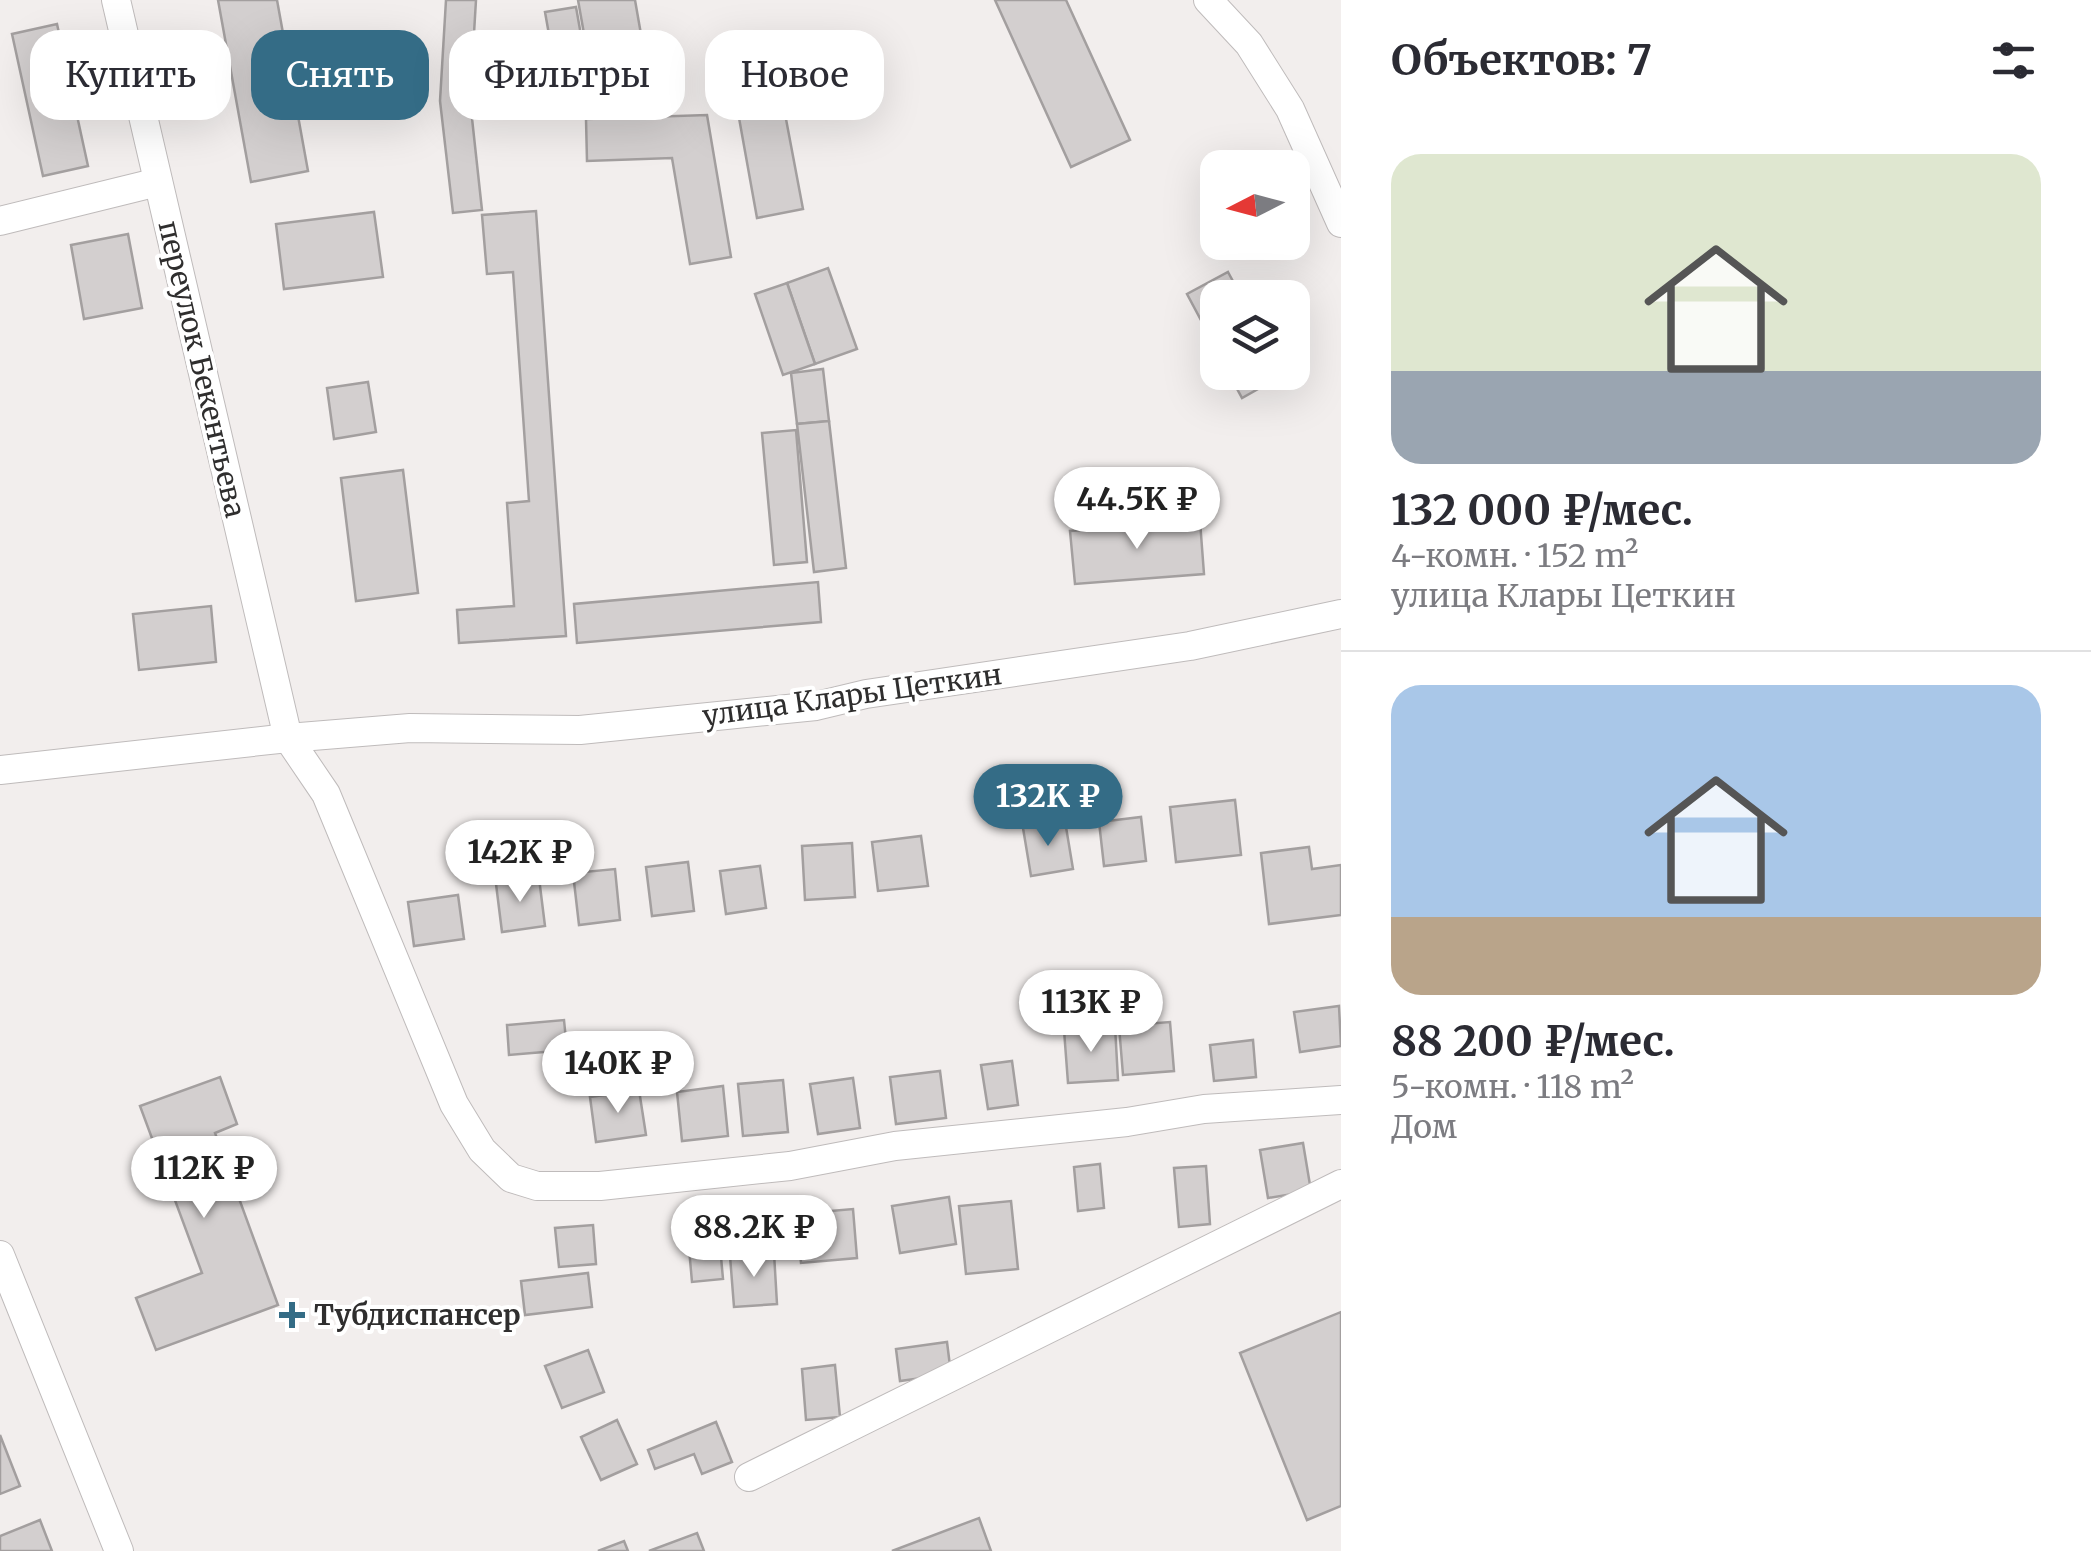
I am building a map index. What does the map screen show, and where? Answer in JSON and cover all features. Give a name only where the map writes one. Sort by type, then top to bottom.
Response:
[{"type":"street","name":"переулок Бекентьева","points":[[116,0],[288,738]]},
{"type":"street","points":[[1208,0],[1249,44],[1290,109],[1341,223]]},
{"type":"street","points":[[0,221],[158,182]]},
{"type":"street","name":"улица Клары Цеткин","points":[[0,770],[410,728],[580,730],[816,706],[866,694],[1190,646],[1341,614]]},
{"type":"street","points":[[288,738],[326,794],[454,1104],[482,1150],[511,1178],[537,1186],[600,1186],[790,1166],[895,1146],[1127,1122],[1204,1109],[1341,1100]]},
{"type":"street","points":[[749,1477],[1341,1184]]},
{"type":"street","points":[[0,1255],[8,1301],[119,1551]]},
{"type":"building","points":[[218,0],[277,0],[282,30],[251,30],[251,120],[299,120],[308,171],[251,182],[231,72],[231,30],[223,30]]},
{"type":"building","points":[[446,0],[476,0],[474,30],[449,30],[449,120],[472,120],[482,210],[453,213],[440,101]]},
{"type":"building","points":[[578,0],[635,0],[640,30],[583,30]]},
{"type":"building","points":[[995,0],[1066,0],[1130,140],[1071,167]]},
{"type":"building","points":[[576,7],[580,30],[548,30],[545,12]]},
{"type":"building","points":[[57,24],[58,30],[30,30]]},
{"type":"building","points":[[30,30],[30,116],[12,34]]},
{"type":"building","points":[[705,115],[708,120],[731,257],[690,264],[672,158],[587,161],[586,120],[685,120],[685,116]]},
{"type":"building","points":[[31,120],[78,120],[88,166],[43,176]]},
{"type":"building","points":[[739,120],[786,120],[803,209],[757,218]]},
{"type":"building","points":[[536,211],[566,636],[459,643],[457,610],[514,606],[507,503],[529,501],[513,272],[487,274],[482,215]]},
{"type":"building","points":[[374,212],[383,277],[284,289],[276,224]]},
{"type":"building","points":[[128,234],[142,308],[84,319],[71,245]]},
{"type":"building","points":[[828,268],[857,349],[815,364],[787,283]]},
{"type":"building","points":[[1228,272],[1232,280],[1213,280]]},
{"type":"building","points":[[787,283],[815,364],[783,375],[755,294]]},
{"type":"building","points":[[1200,287],[1200,318],[1187,294]]},
{"type":"building","points":[[823,369],[829,421],[797,424],[791,373]]},
{"type":"building","points":[[368,382],[376,432],[334,439],[327,388]]},
{"type":"building","points":[[1238,390],[1256,390],[1242,398]]},
{"type":"building","points":[[829,421],[846,568],[814,572],[797,424]]},
{"type":"building","points":[[796,430],[807,562],[774,565],[762,433]]},
{"type":"building","points":[[403,470],[418,593],[356,601],[341,478]]},
{"type":"building","points":[[1200,521],[1204,574],[1075,584],[1070,531]]},
{"type":"building","points":[[818,582],[821,622],[577,643],[574,604]]},
{"type":"building","points":[[211,606],[216,662],[139,670],[133,614]]},
{"type":"building","points":[[1235,800],[1241,855],[1176,862],[1170,807]]},
{"type":"building","points":[[1141,817],[1146,861],[1104,866],[1099,822]]},
{"type":"building","points":[[1065,821],[1073,869],[1031,876],[1023,828]]},
{"type":"building","points":[[921,836],[928,886],[878,891],[872,842]]},
{"type":"building","points":[[852,843],[855,897],[805,900],[802,846]]},
{"type":"building","points":[[1309,847],[1312,869],[1341,865],[1341,915],[1269,924],[1261,853]]},
{"type":"building","points":[[688,862],[694,911],[652,916],[646,867]]},
{"type":"building","points":[[760,866],[766,908],[726,914],[720,871]]},
{"type":"building","points":[[615,869],[620,920],[579,925],[573,873]]},
{"type":"building","points":[[539,878],[545,926],[502,932],[496,884]]},
{"type":"building","points":[[458,895],[464,939],[414,946],[408,902]]},
{"type":"building","points":[[1339,1006],[1341,1046],[1300,1052],[1294,1012]]},
{"type":"building","points":[[564,1020],[567,1050],[509,1055],[507,1025]]},
{"type":"building","points":[[1170,1022],[1174,1071],[1123,1075],[1119,1026]]},
{"type":"building","points":[[1115,1026],[1118,1080],[1068,1083],[1064,1030]]},
{"type":"building","points":[[1253,1040],[1256,1077],[1214,1081],[1210,1045]]},
{"type":"building","points":[[1012,1061],[1018,1105],[988,1109],[981,1065]]},
{"type":"building","points":[[940,1071],[946,1118],[896,1124],[890,1077]]},
{"type":"building","points":[[220,1077],[237,1124],[215,1133],[278,1305],[156,1350],[136,1298],[202,1273],[140,1106]]},
{"type":"building","points":[[853,1078],[860,1128],[818,1134],[810,1084]]},
{"type":"building","points":[[783,1080],[788,1132],[743,1136],[738,1084]]},
{"type":"building","points":[[723,1086],[728,1136],[682,1141],[677,1092]]},
{"type":"building","points":[[639,1090],[646,1135],[596,1142],[590,1097]]},
{"type":"building","points":[[1303,1143],[1311,1191],[1268,1198],[1260,1150]]},
{"type":"building","points":[[1100,1164],[1104,1208],[1078,1211],[1074,1167]]},
{"type":"building","points":[[1206,1166],[1210,1224],[1179,1227],[1174,1168]]},
{"type":"building","points":[[949,1197],[956,1244],[900,1253],[892,1206]]},
{"type":"building","points":[[1011,1201],[1018,1269],[966,1274],[959,1206]]},
{"type":"building","points":[[853,1209],[857,1258],[801,1263],[796,1214]]},
{"type":"building","points":[[593,1225],[596,1264],[559,1267],[555,1228]]},
{"type":"building","points":[[719,1235],[723,1279],[692,1282],[688,1237]]},
{"type":"building","points":[[774,1253],[777,1304],[734,1307],[730,1256]]},
{"type":"building","points":[[588,1273],[592,1307],[525,1315],[521,1281]]},
{"type":"building","points":[[1341,1312],[1341,1506],[1307,1520],[1240,1353]]},
{"type":"building","points":[[947,1342],[951,1374],[900,1381],[896,1349]]},
{"type":"building","points":[[588,1350],[604,1392],[562,1408],[545,1366]]},
{"type":"building","points":[[835,1365],[840,1417],[806,1420],[802,1369]]},
{"type":"building","points":[[617,1420],[637,1464],[601,1480],[581,1437]]},
{"type":"building","points":[[716,1422],[732,1462],[702,1474],[694,1454],[655,1469],[648,1450]]},
{"type":"building","points":[[0,1435],[20,1486],[0,1494]]},
{"type":"building","points":[[979,1518],[991,1551],[892,1551]]},
{"type":"building","points":[[40,1520],[52,1551],[0,1551],[0,1536]]},
{"type":"building","points":[[697,1533],[704,1551],[649,1551]]},
{"type":"building","points":[[624,1541],[628,1551],[598,1551]]},
{"type":"place","name":"Тубдиспансер","points":[[292,1315]]}]
